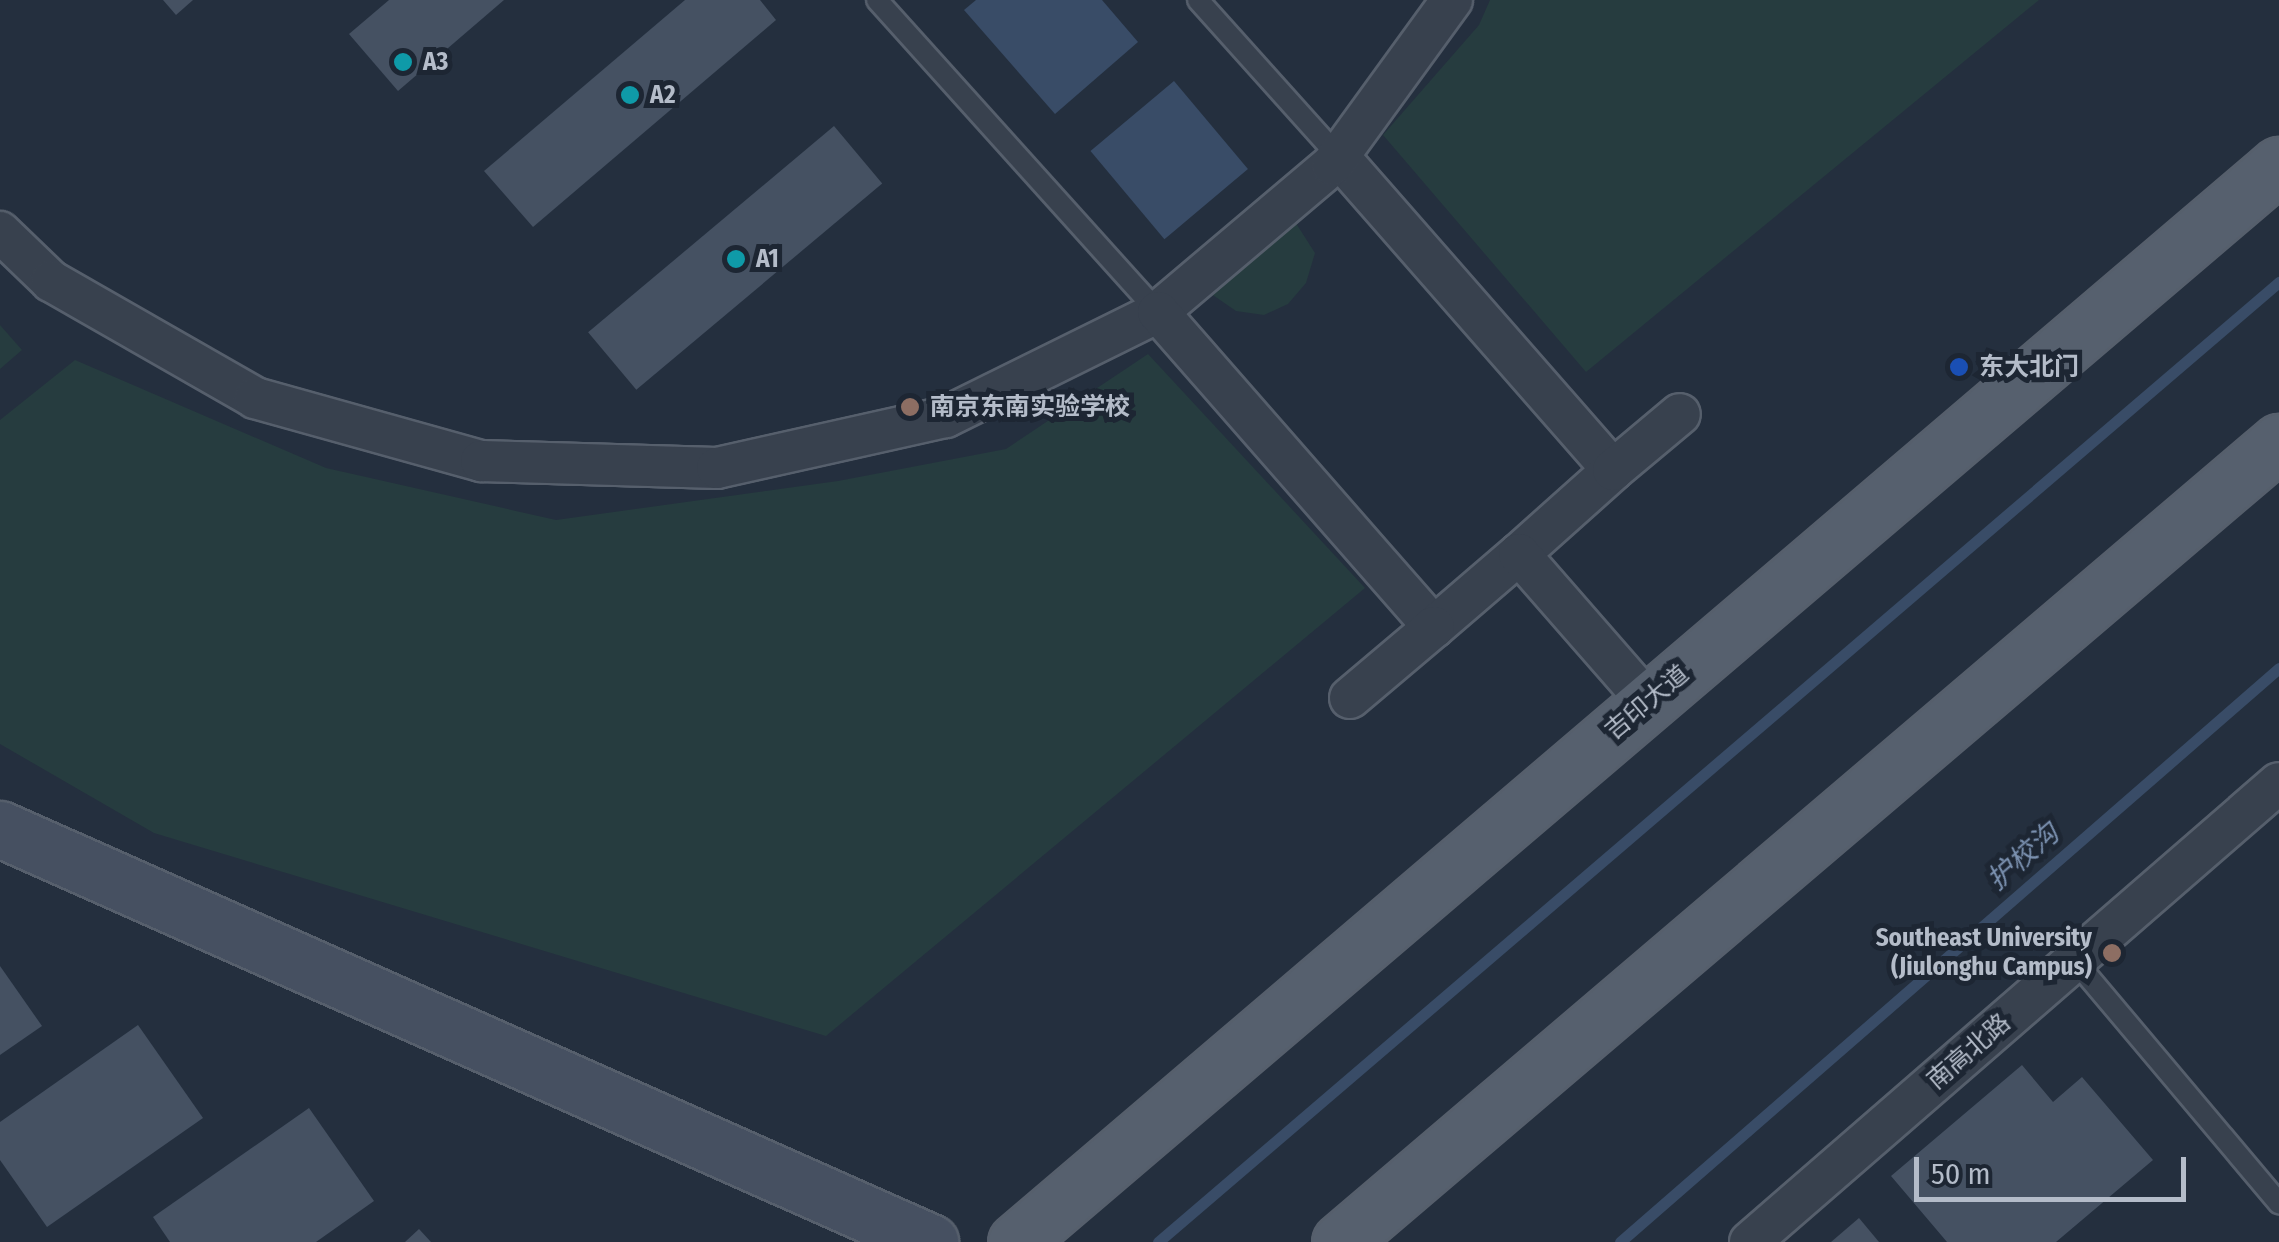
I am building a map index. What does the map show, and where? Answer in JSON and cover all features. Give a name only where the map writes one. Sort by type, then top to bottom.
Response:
[{"type":"main road","name":"吉印大道","points":[[1016,1242],[2279,165]]},
{"type":"main road","points":[[1340,1242],[2279,442]]},
{"type":"street","points":[[0,232],[51,281],[255,398],[481,461],[717,468],[946,417],[1158,312],[1338,156],[1452,0]]},
{"type":"street","points":[[1338,156],[1613,470]]},
{"type":"street","points":[[1158,312],[1434,627]]},
{"type":"street","points":[[1350,698],[1680,414]]},
{"type":"street","points":[[1519,554],[1648,702]]},
{"type":"street","name":"南高北路","points":[[1750,1242],[2279,783]]},
{"type":"street","points":[[0,829],[930,1242]]},
{"type":"lane","points":[[877,0],[1158,312]]},
{"type":"lane","points":[[1198,0],[1338,156]]},
{"type":"lane","points":[[2076,961],[2279,1203]]},
{"type":"green space","points":[[1490,0],[2039,0],[1586,372],[1383,135],[1479,25]]},
{"type":"green space","points":[[1292,217],[1315,253],[1306,283],[1288,304],[1264,315],[1236,311],[1207,291]]},
{"type":"green space","points":[[0,325],[22,350],[0,369]]},
{"type":"green space","points":[[1148,354],[1365,588],[826,1036],[154,833],[0,744],[0,420],[75,360],[326,468],[556,520],[838,481],[1006,449]]},
{"type":"water","points":[[976,0],[1102,0],[1138,42],[1055,114],[964,10]]},
{"type":"water","points":[[1174,81],[1248,169],[1164,239],[1091,151]]},
{"type":"building","points":[[163,0],[193,0],[176,15]]},
{"type":"building","name":"A3","points":[[389,0],[504,0],[398,91],[349,34]]},
{"type":"building","name":"A2","points":[[685,0],[760,0],[776,20],[533,227],[484,171]]},
{"type":"building","name":"A1","points":[[834,126],[882,183],[636,390],[588,332]]},
{"type":"building","points":[[0,966],[42,1026],[0,1055]]},
{"type":"building","points":[[138,1025],[203,1118],[47,1227],[0,1160],[0,1122]]},
{"type":"building","points":[[2022,1065],[2053,1102],[2082,1077],[2153,1160],[2056,1242],[1947,1242],[1891,1176]]},
{"type":"building","points":[[309,1108],[374,1201],[316,1242],[170,1242],[153,1217]]},
{"type":"building","points":[[1859,1218],[1879,1242],[1831,1242]]},
{"type":"building","points":[[419,1229],[431,1242],[405,1242]]},
{"type":"waterway","points":[[1158,1242],[2279,282]]},
{"type":"waterway","name":"护校沟","points":[[1620,1242],[2279,668]]},
{"type":"place","name":"A3","points":[[403,62]]},
{"type":"place","name":"A2","points":[[630,95]]},
{"type":"place","name":"A1","points":[[736,259]]},
{"type":"place","name":"东大北门","points":[[1959,367]]},
{"type":"place","name":"南京东南实验学校","points":[[910,407]]},
{"type":"place","name":"Southeast University (Jiulonghu Campus)","points":[[2112,953]]}]
